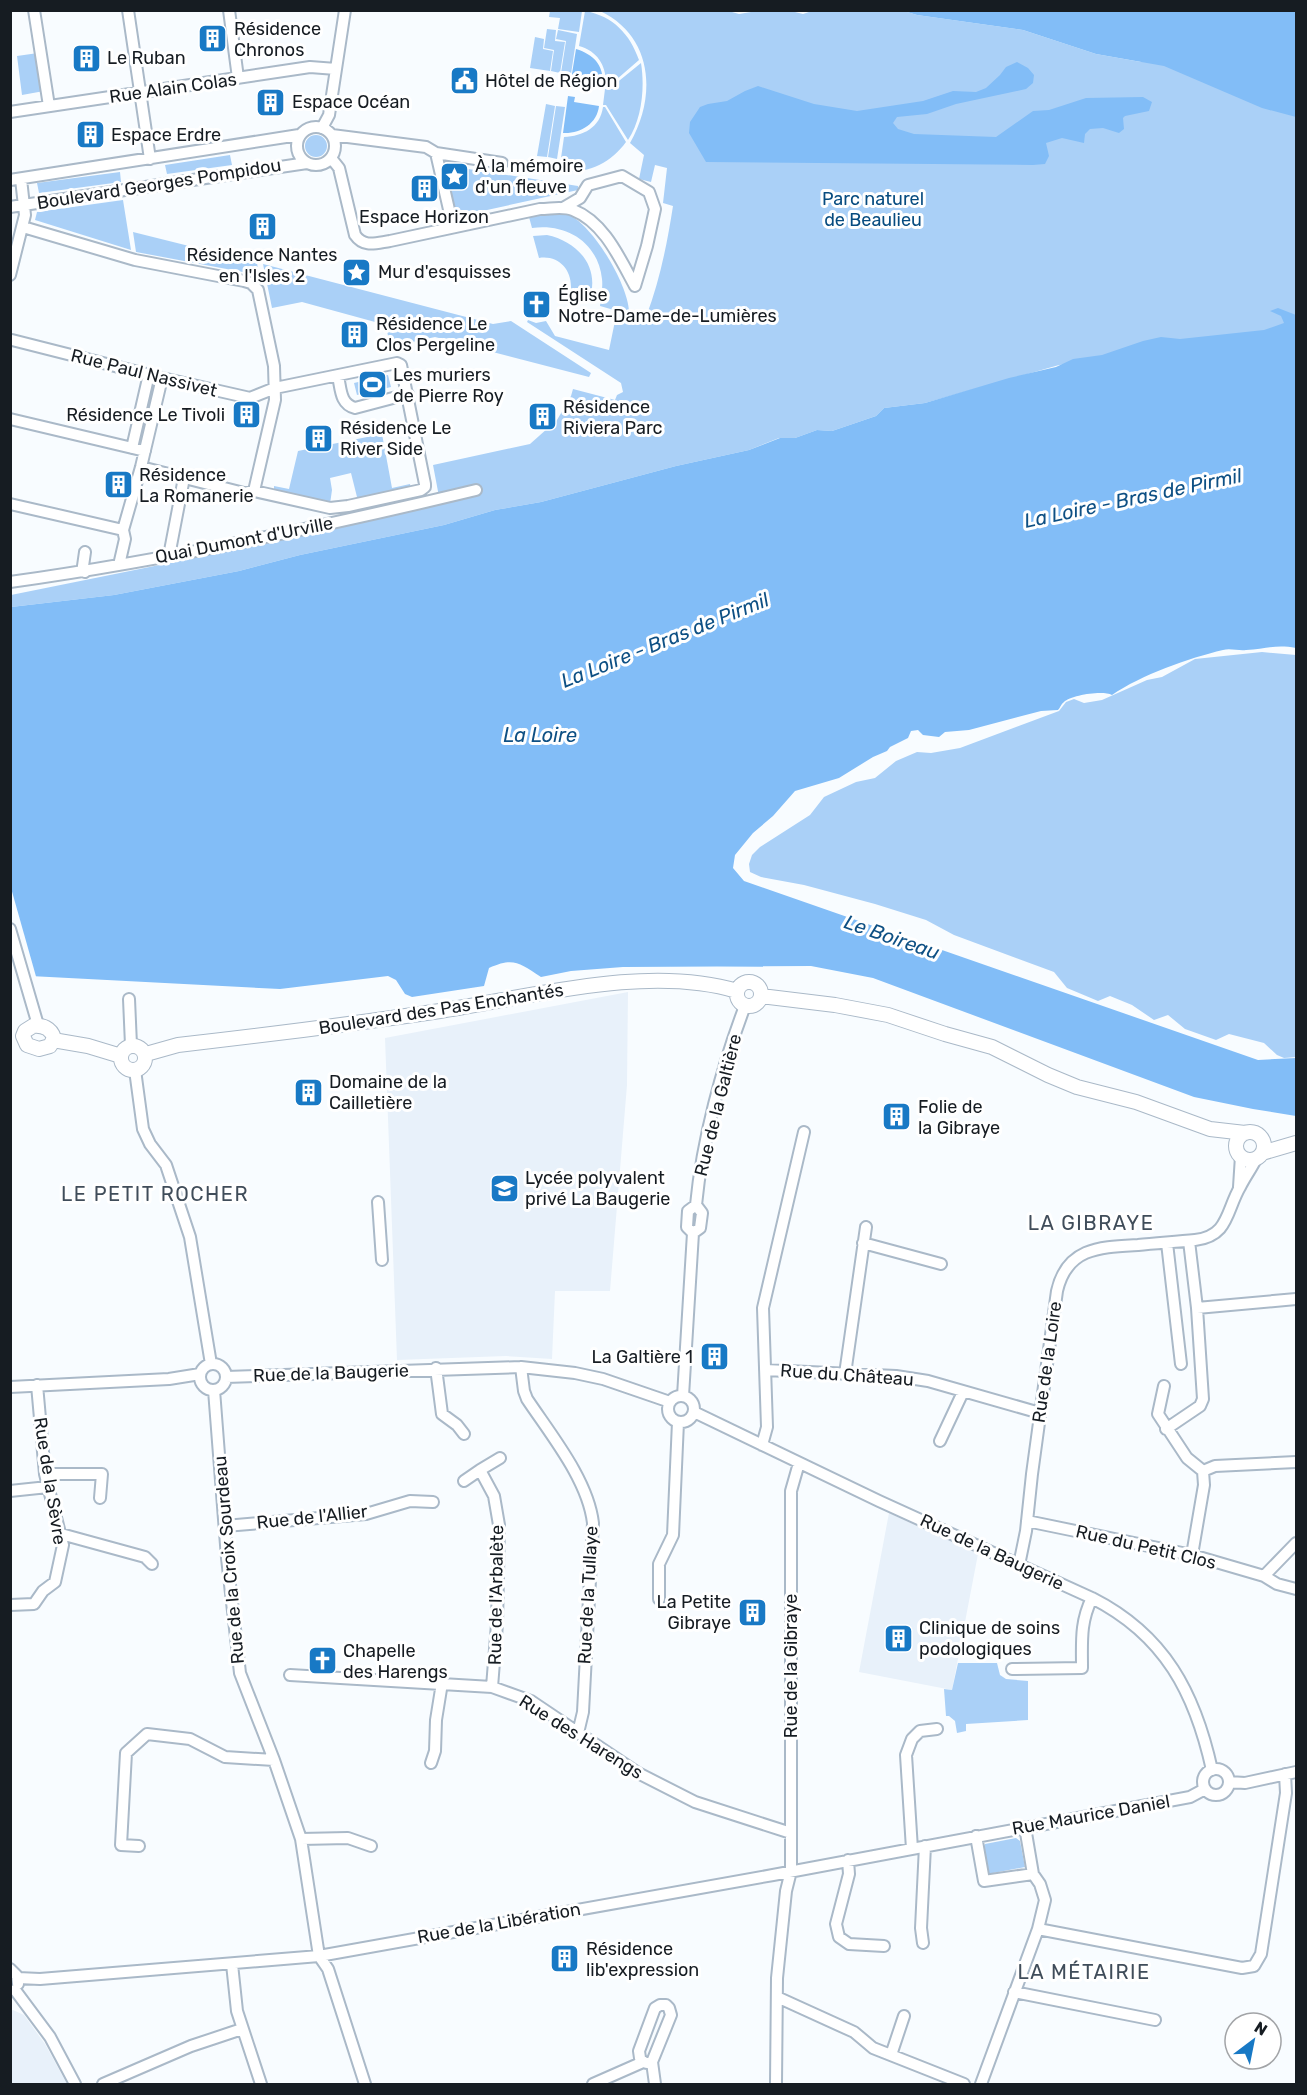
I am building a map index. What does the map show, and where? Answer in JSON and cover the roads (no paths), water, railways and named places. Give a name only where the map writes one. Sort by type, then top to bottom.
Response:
[{"type":"main road","points":[[753,982],[759,987],[761,996],[755,1005],[745,1006],[738,999],[737,991],[744,983],[753,982]]},
{"type":"main road","name":"Boulevard des Pas Enchantés","points":[[146,1054],[178,1045],[418,1014],[612,984],[696,983],[712,984],[737,991]]},
{"type":"main road","points":[[761,996],[836,1005],[888,1015],[992,1047],[1064,1082],[1136,1102],[1210,1129],[1245,1134],[1254,1133],[1261,1138],[1296,1143]]},
{"type":"main road","points":[[37,1021],[50,1030],[53,1040],[47,1048],[39,1049],[27,1045],[17,1035],[37,1021]]},
{"type":"main road","points":[[53,1040],[88,1046],[121,1056]]},
{"type":"main road","points":[[131,1045],[139,1046],[146,1054],[144,1064],[135,1070],[125,1066],[121,1056],[125,1048],[131,1045]]},
{"type":"main road","points":[[1210,1129],[1248,1160],[1296,1143]]},
{"type":"main road","points":[[1238,1152],[1238,1139],[1245,1134]]},
{"type":"main road","points":[[1259,1156],[1264,1145],[1261,1138]]},
{"type":"street","points":[[34,10],[49,106]]},
{"type":"street","points":[[128,10],[150,159]]},
{"type":"street","points":[[229,10],[238,78]]},
{"type":"street","points":[[322,128],[329,115],[345,10]]},
{"type":"street","name":"Rue Alain Colas","points":[[10,112],[310,67],[336,69]]},
{"type":"street","points":[[332,135],[335,147],[331,158],[321,164],[307,163],[300,158],[296,143],[299,135],[309,127],[322,128],[332,135],[426,147],[436,153],[502,163]]},
{"type":"street","name":"Boulevard Georges Pompidou","points":[[16,179],[299,135]]},
{"type":"street","points":[[436,153],[453,227]]},
{"type":"street","points":[[331,158],[339,168],[357,238],[368,244],[540,209],[563,208],[574,210],[594,224],[611,241],[635,286],[655,209],[649,192],[622,176],[588,185],[580,198],[563,208]]},
{"type":"street","name":"Boulevard Georges Pompidou","points":[[10,207],[307,163]]},
{"type":"street","points":[[10,275],[23,227],[24,205],[16,179]]},
{"type":"street","points":[[23,227],[135,260],[248,282],[258,290],[274,366],[275,388],[274,403],[254,491]]},
{"type":"street","name":"Rue Paul Nassivet","points":[[11,339],[250,398],[275,388],[397,363],[401,364],[408,394]]},
{"type":"street","points":[[132,448],[149,374]]},
{"type":"street","points":[[338,376],[344,401],[348,406],[355,408],[408,394]]},
{"type":"street","points":[[119,565],[125,539],[123,530],[141,468],[162,378]]},
{"type":"street","name":"Quai Dumont d'Urville","points":[[141,468],[243,493],[254,491],[323,507],[348,507],[421,490],[425,488],[425,484],[408,394]]},
{"type":"street","points":[[10,419],[145,451]]},
{"type":"street","points":[[169,556],[183,483]]},
{"type":"street","name":"Quai Dumont d'Urville","points":[[10,582],[85,572],[268,537],[476,490]]},
{"type":"street","points":[[10,504],[123,530]]},
{"type":"street","points":[[85,572],[83,566],[86,552]]},
{"type":"street","points":[[10,929],[37,1021]]},
{"type":"street","points":[[129,999],[131,1045]]},
{"type":"street","name":"Rue de la Galtière","points":[[682,1396],[693,1233],[700,1228],[702,1213],[696,1205],[700,1165],[734,1034],[745,1006]]},
{"type":"street","points":[[135,1070],[143,1129],[150,1144],[166,1165],[190,1237],[211,1364]]},
{"type":"street","points":[[762,1445],[767,1427],[763,1308],[804,1132]]},
{"type":"street","name":"Rue de la Loire","points":[[1238,1152],[1239,1187]]},
{"type":"street","name":"Rue de la Loire","points":[[1019,1565],[1027,1521],[1056,1291],[1066,1267],[1079,1256],[1097,1248],[1203,1239],[1219,1230],[1226,1221],[1239,1187],[1259,1156]]},
{"type":"street","points":[[378,1202],[382,1260]]},
{"type":"street","points":[[845,1374],[866,1227]]},
{"type":"street","points":[[1166,1429],[1200,1406],[1203,1399],[1197,1308],[1189,1241]]},
{"type":"street","points":[[1167,1242],[1181,1364]]},
{"type":"street","points":[[863,1244],[940,1264]]},
{"type":"street","points":[[1197,1308],[1296,1299]]},
{"type":"street","points":[[211,1364],[222,1368],[226,1377],[221,1387],[214,1390],[208,1389],[200,1377],[205,1366],[211,1364]]},
{"type":"street","name":"Rue de la Baugerie","points":[[226,1377],[521,1366],[603,1379],[670,1402]]},
{"type":"street","name":"Rue de la Tullaye","points":[[521,1366],[527,1399],[579,1480],[588,1497],[593,1523],[583,1712],[578,1733]]},
{"type":"street","points":[[436,1368],[442,1414],[457,1425],[464,1434]]},
{"type":"street","name":"Rue du Château","points":[[765,1370],[896,1376],[928,1381],[1040,1413]]},
{"type":"street","points":[[10,1387],[200,1377]]},
{"type":"street","name":"Rue de la Sèvre","points":[[10,1605],[34,1604],[43,1591],[55,1582],[63,1545],[45,1474],[37,1385]]},
{"type":"street","points":[[1164,1386],[1158,1414],[1187,1458],[1203,1471],[1204,1485],[1192,1555]]},
{"type":"street","name":"Rue de la Croix Sourdeau","points":[[214,1390],[240,1673],[274,1760],[301,1839],[319,1956],[328,1969],[365,2085]]},
{"type":"street","points":[[940,1441],[963,1392]]},
{"type":"street","points":[[682,1396],[692,1401],[694,1412],[688,1421],[678,1422],[669,1415],[668,1409],[675,1397],[682,1396]]},
{"type":"street","name":"Rue de la Baugerie","points":[[694,1412],[1107,1606],[1139,1629],[1178,1674],[1196,1709],[1212,1770]]},
{"type":"street","points":[[658,1599],[659,1564],[673,1535],[678,1422]]},
{"type":"street","points":[[464,1481],[500,1458]]},
{"type":"street","points":[[1203,1471],[1215,1466],[1296,1462]]},
{"type":"street","name":"Rue de la Gibraye","points":[[776,2085],[777,1997],[786,1891],[791,1871],[791,1491],[799,1463]]},
{"type":"street","name":"Rue de l'Arbalète","points":[[480,1470],[494,1496],[499,1525],[497,1624],[492,1687]]},
{"type":"street","points":[[45,1474],[102,1474],[100,1498]]},
{"type":"street","points":[[10,1491],[48,1487]]},
{"type":"street","name":"Rue de l'Allier","points":[[225,1526],[366,1514],[410,1501],[433,1502]]},
{"type":"street","name":"Rue du Petit Clos","points":[[1027,1521],[1192,1555],[1264,1576],[1277,1584],[1296,1589]]},
{"type":"street","points":[[61,1534],[145,1557],[152,1564]]},
{"type":"street","points":[[1264,1576],[1296,1544]]},
{"type":"street","points":[[1012,1669],[1082,1668],[1084,1615],[1092,1598]]},
{"type":"street","name":"Rue des Harengs","points":[[290,1676],[492,1687],[531,1701],[638,1773],[695,1802],[791,1833]]},
{"type":"street","points":[[431,1763],[435,1751],[436,1720],[442,1683]]},
{"type":"street","points":[[912,1849],[906,1755],[912,1739],[920,1731],[937,1729]]},
{"type":"street","points":[[139,1846],[121,1845],[126,1753],[147,1734],[190,1739],[225,1757],[274,1760]]},
{"type":"street","points":[[1212,1770],[1222,1771],[1229,1782],[1226,1790],[1220,1794],[1211,1794],[1205,1789],[1204,1778],[1212,1770]]},
{"type":"street","points":[[1038,1929],[1242,1968],[1254,1966],[1261,1954],[1291,1773],[1245,1783],[1229,1782]]},
{"type":"street","name":"Rue Maurice Daniel","points":[[976,1836],[1190,1797],[1205,1789]]},
{"type":"street","points":[[981,2085],[1038,1929],[1046,1900],[1033,1874],[1025,1827]]},
{"type":"street","points":[[976,1836],[984,1881],[1033,1874]]},
{"type":"street","name":"Rue de la Libération","points":[[18,1978],[40,1979],[319,1956],[976,1836]]},
{"type":"street","points":[[301,1839],[348,1838],[371,1846]]},
{"type":"street","points":[[923,1943],[921,1928],[926,1846]]},
{"type":"street","points":[[848,1860],[849,1874],[836,1924],[839,1937],[849,1944],[885,1946]]},
{"type":"street","points":[[232,1964],[237,2011],[261,2085]]},
{"type":"street","points":[[10,1969],[18,1978],[18,1984],[13,1992],[50,2037],[75,2085]]},
{"type":"street","points":[[1014,1992],[1155,2020]]},
{"type":"street","points":[[777,1997],[854,2032],[873,2048],[964,2085]]},
{"type":"street","points":[[593,2085],[648,2062],[671,2015],[669,2008],[660,2004],[655,2008],[639,2052],[640,2058],[648,2062],[655,2085]]},
{"type":"street","points":[[891,2055],[904,2016]]},
{"type":"street","points":[[103,2085],[191,2046],[242,2029]]},
{"type":"water","points":[[904,11],[1296,11],[1296,117],[1262,108],[1164,66],[1096,54],[1023,30],[917,15]]},
{"type":"water","points":[[576,49],[588,54],[597,62],[602,73],[603,86],[577,81],[576,87],[570,86]]},
{"type":"water","points":[[1017,62],[1028,68],[1034,75],[1033,83],[1026,89],[956,104],[927,114],[897,117],[893,123],[898,129],[914,134],[996,137],[1033,111],[1049,110],[1086,98],[1143,97],[1152,102],[1149,111],[1125,116],[1123,118],[1124,129],[1119,133],[1103,128],[1090,129],[1085,134],[1084,143],[1062,138],[1046,143],[1049,156],[1045,164],[1033,165],[706,162],[689,133],[690,122],[700,107],[727,101],[758,86],[814,104],[857,111],[923,101],[953,91],[976,92],[986,88],[1006,67]]},
{"type":"water","points":[[568,96],[575,97],[574,102],[599,106],[595,118],[587,127],[576,132],[563,133]]},
{"type":"water","name":"La Loire","points":[[1278,308],[1296,315],[1296,648],[1223,650],[1166,668],[1112,695],[1095,693],[1073,697],[1063,703],[1058,710],[1041,711],[969,730],[945,732],[939,737],[923,735],[918,730],[911,731],[908,738],[839,778],[795,791],[773,816],[753,833],[735,855],[733,868],[744,881],[1258,1060],[1296,1058],[1296,1116],[1194,1097],[873,978],[811,966],[623,967],[571,971],[541,977],[511,962],[489,968],[484,986],[412,997],[405,994],[396,980],[388,976],[280,989],[11,975],[11,607],[114,595],[239,571],[300,555],[444,525],[495,510],[541,502],[676,466],[749,450],[780,438],[795,438],[817,430],[832,431],[876,416],[884,408],[925,403],[1009,378],[1056,367],[1073,359],[1102,355],[1143,341],[1161,337],[1180,339],[1264,330],[1284,323],[1281,316],[1270,311]]},
{"type":"place","name":"Résidence Chronos","points":[[213,39]]},
{"type":"place","name":"Le Ruban","points":[[86,58]]},
{"type":"place","name":"Hôtel de Région","points":[[464,81]]},
{"type":"place","name":"Espace Océan","points":[[271,102]]},
{"type":"place","name":"Espace Erdre","points":[[90,135]]},
{"type":"place","name":"À la mémoire d'un fleuve","points":[[454,176]]},
{"type":"place","name":"Espace Horizon","points":[[424,188]]},
{"type":"place","name":"Résidence Nantes en l'Isles 2","points":[[262,226]]},
{"type":"place","name":"Mur d'esquisses","points":[[357,272]]},
{"type":"place","name":"Église Notre-Dame-de-Lumières","points":[[537,305]]},
{"type":"place","name":"Résidence Le Clos Pergeline","points":[[355,334]]},
{"type":"place","name":"Les muriers de Pierre Roy","points":[[372,385]]},
{"type":"place","name":"Résidence Le Tivoli","points":[[246,415]]},
{"type":"place","name":"Résidence Riviera Parc","points":[[542,417]]},
{"type":"place","name":"Résidence Le River Side","points":[[319,438]]},
{"type":"place","name":"Résidence La Romanerie","points":[[118,485]]},
{"type":"place","name":"Domaine de la Cailletière","points":[[308,1092]]},
{"type":"place","name":"Folie de la Gibraye","points":[[897,1117]]},
{"type":"place","name":"Lycée polyvalent privé La Baugerie","points":[[504,1188]]},
{"type":"place","name":"La Galtière 1","points":[[714,1357]]},
{"type":"place","name":"La Petite Gibraye","points":[[752,1612]]},
{"type":"place","name":"Clinique de soins podologiques","points":[[898,1638]]},
{"type":"place","name":"Chapelle des Harengs","points":[[322,1661]]},
{"type":"place","name":"Résidence lib'expression","points":[[565,1959]]},
{"type":"district","name":"LE PETIT ROCHER","points":[[155,1194]]},
{"type":"district","name":"LA GIBRAYE","points":[[1091,1223]]},
{"type":"district","name":"LA MÉTAIRIE","points":[[1084,1972]]},
{"type":"park label","name":"Parc naturel de Beaulieu","points":[[873,209]]},
{"type":"water label","name":"La Loire - Bras de Pirmil","points":[[1133,498]]},
{"type":"water label","name":"La Loire - Bras de Pirmil","points":[[665,640]]},
{"type":"water label","name":"Le Boireau","points":[[892,937]]}]
